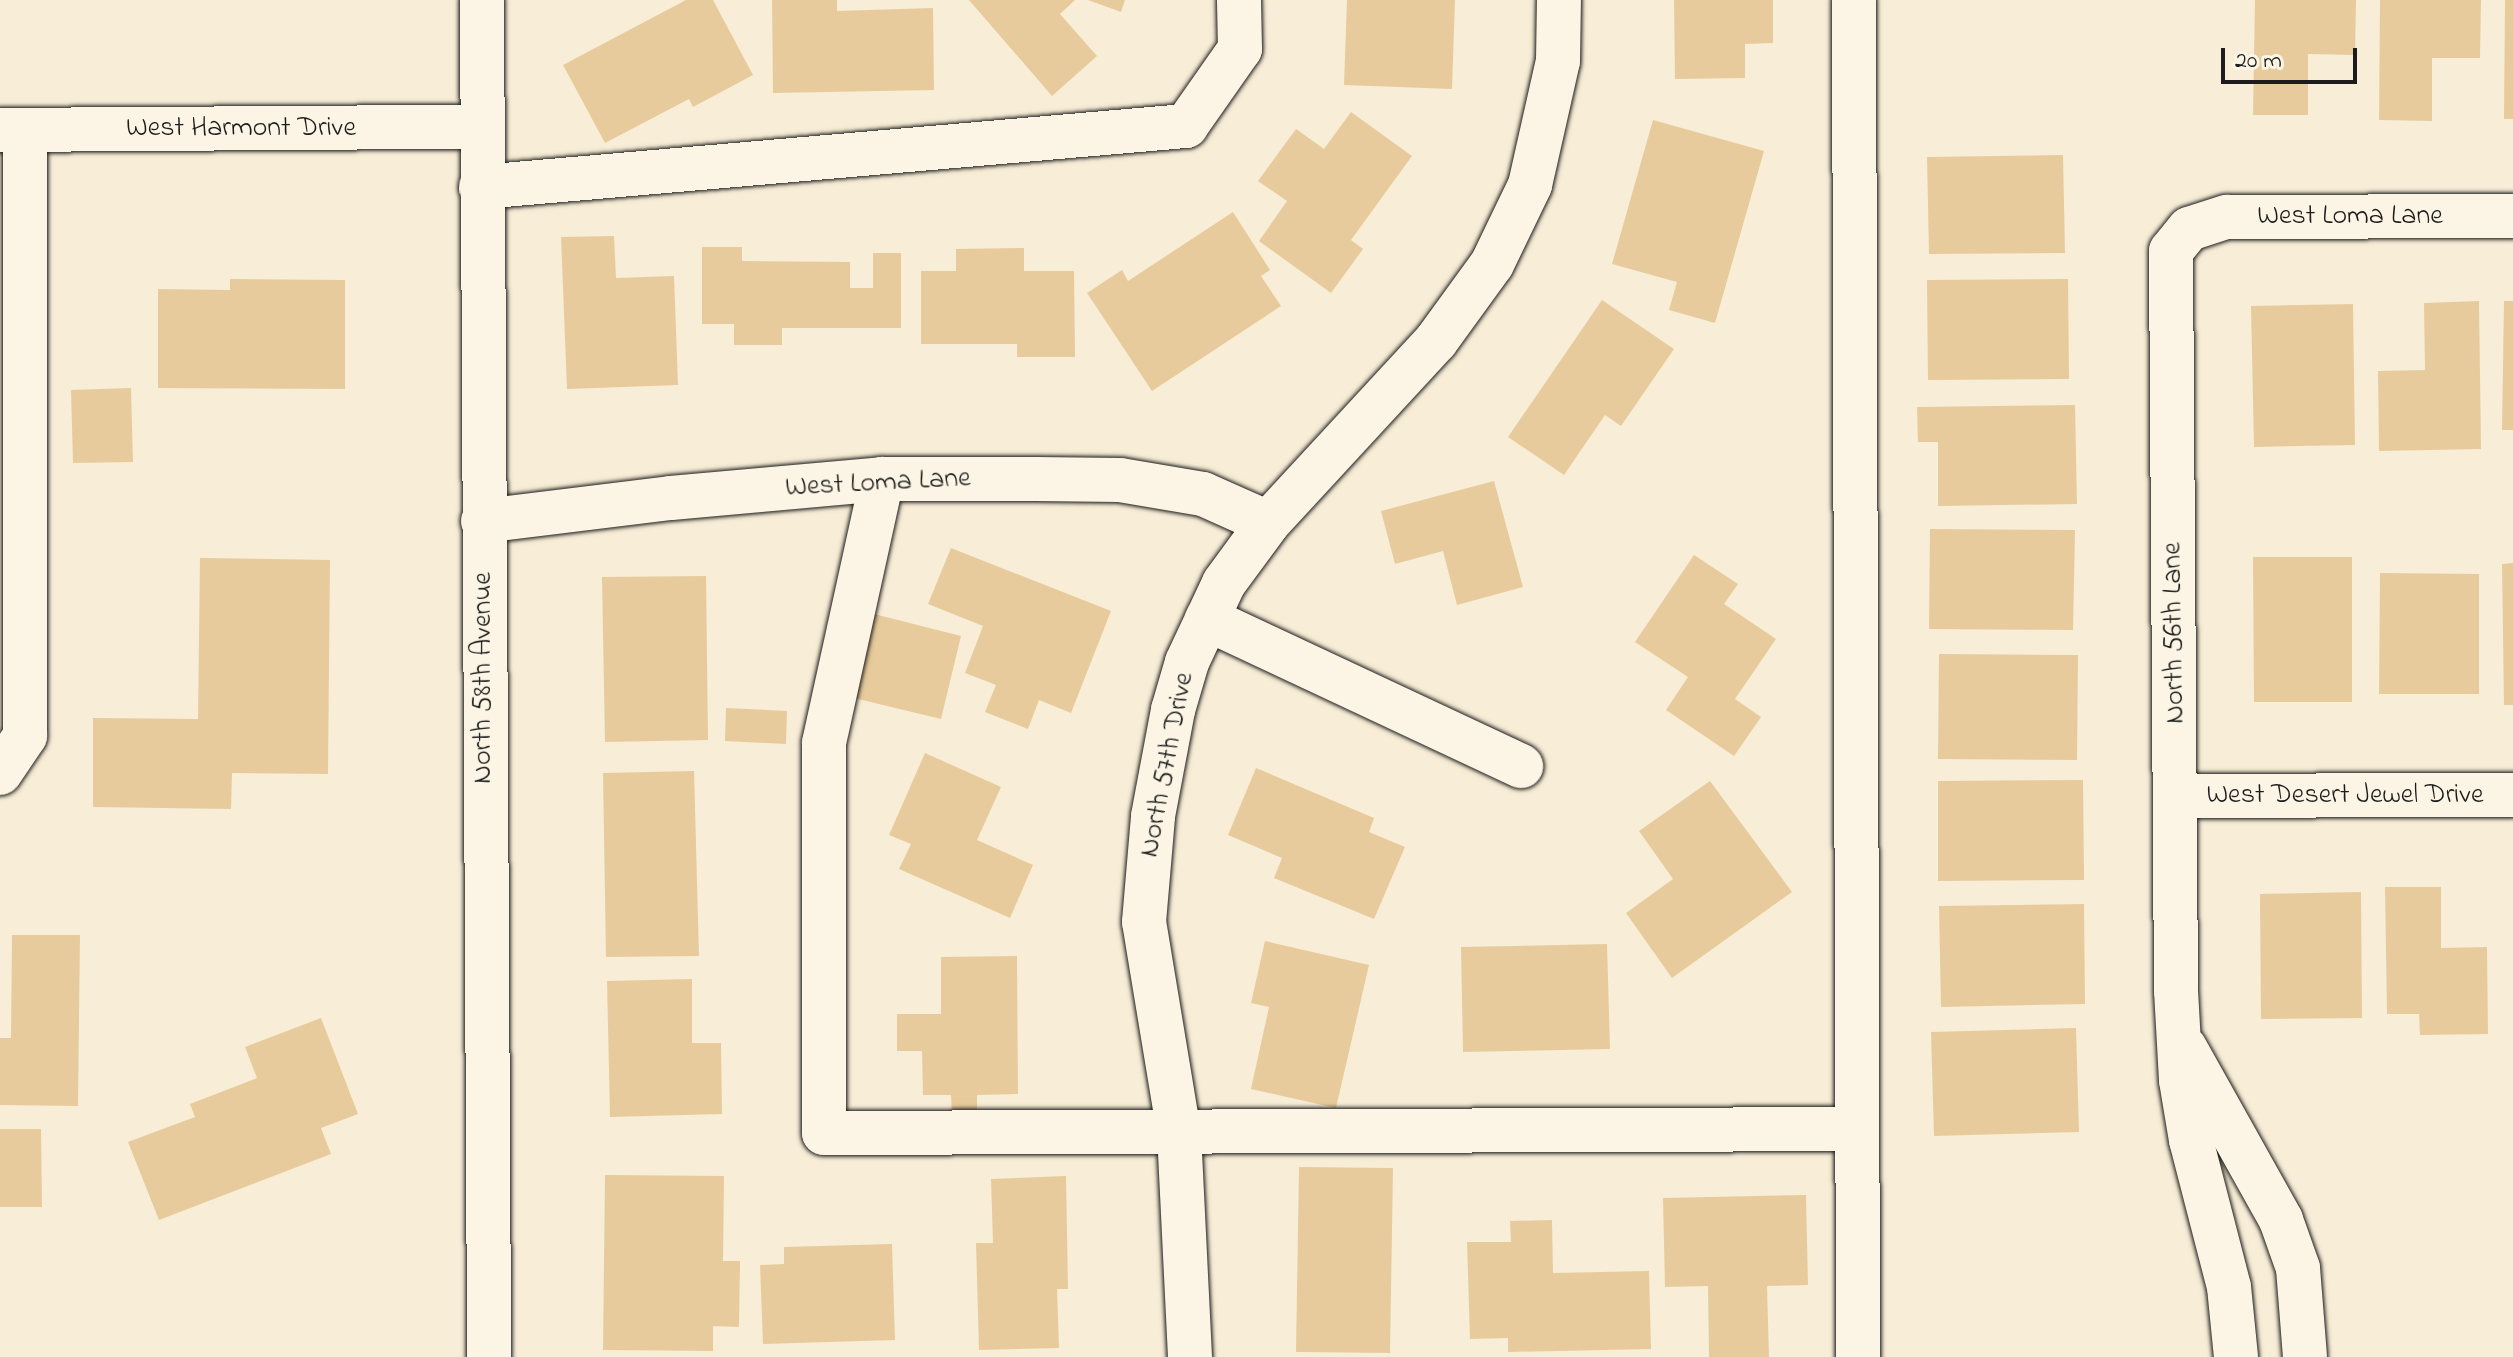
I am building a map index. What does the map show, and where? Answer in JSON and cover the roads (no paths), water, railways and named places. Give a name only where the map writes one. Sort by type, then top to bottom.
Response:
[{"type":"street","name":"North 58th Avenue","points":[[482,0],[489,1357]]},
{"type":"street","points":[[481,187],[1186,126],[1240,49],[1239,0]]},
{"type":"street","name":"North 57th Drive","points":[[1190,1357],[1179,1133],[1144,922],[1153,816],[1173,710],[1187,662],[1224,583],[1268,523],[1436,341],[1492,264],[1530,185],[1558,61],[1559,0]]},
{"type":"street","points":[[1854,0],[1858,1357]]},
{"type":"street","name":"West Harmont Drive","points":[[13,130],[482,127]]},
{"type":"street","points":[[0,773],[25,736],[13,130]]},
{"type":"street","name":"West Loma Lane","points":[[2189,229],[2227,217],[2513,216]]},
{"type":"street","name":"North 56th Lane","points":[[2189,229],[2171,251],[2176,991],[2181,1080],[2229,1287],[2236,1357]]},
{"type":"street","points":[[882,479],[824,743],[824,1133],[1856,1129]]},
{"type":"street","name":"West Loma Lane","points":[[483,521],[671,498],[882,479],[1120,480],[1203,494],[1268,523]]},
{"type":"street","points":[[1207,619],[1521,766]]},
{"type":"street","name":"West Desert Jewel Drive","points":[[2176,796],[2513,795]]},
{"type":"street","name":"North 56th Lane","points":[[2181,1042],[2281,1220],[2298,1268],[2305,1357]]}]
